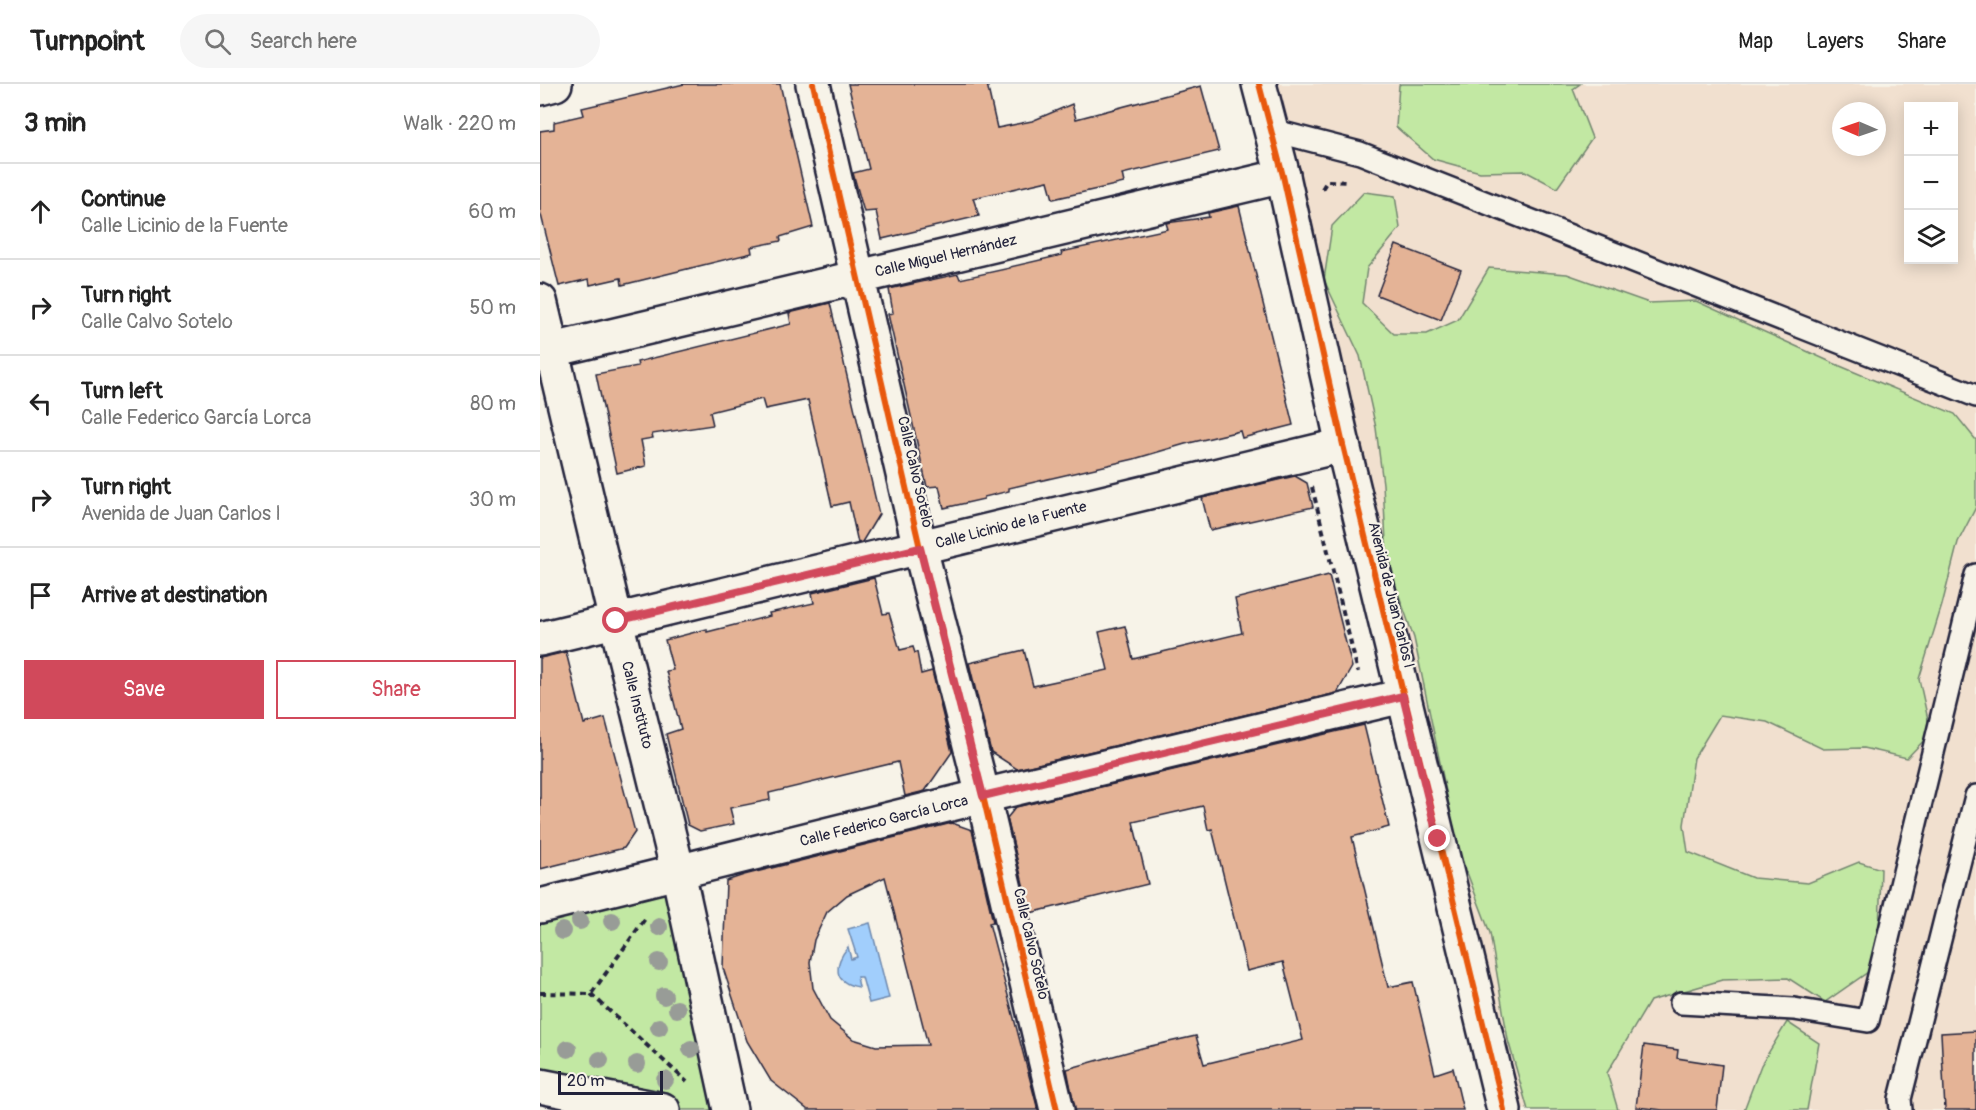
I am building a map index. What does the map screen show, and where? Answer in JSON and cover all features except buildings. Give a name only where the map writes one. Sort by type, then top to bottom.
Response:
[{"type":"street","points":[[540,88],[555,84]]},
{"type":"street","name":"Calle Calvo Sotelo","points":[[813,84],[920,548],[983,796],[1057,1110]]},
{"type":"street","name":"Avenida de Juan Carlos I","points":[[1259,84],[1283,176],[1342,445],[1504,1110]]},
{"type":"street","name":"Calle Miguel Hernández","points":[[546,351],[1283,176]]},
{"type":"street","name":"Calle Instituto","points":[[540,301],[546,351],[678,872],[730,1110]]},
{"type":"street","name":"Calle Licinio de la Fuente","points":[[540,639],[1342,445]]},
{"type":"street","name":"Calle Federico García Lorca","points":[[540,906],[983,796],[1403,696]]},
{"type":"street","points":[[540,1086],[663,1110]]},
{"type":"lane","points":[[1270,130],[1360,153],[1976,396]]},
{"type":"lane","points":[[1681,1003],[1794,1009],[1868,1021],[1976,575]]},
{"type":"lane","points":[[1901,1110],[1900,1099],[1976,796]]},
{"type":"path","points":[[591,994],[678,872]]},
{"type":"path","points":[[540,993],[591,994],[692,1087]]},
{"type":"shaded area","points":[[1261,84],[1976,84],[1976,1110],[1504,1110]]},
{"type":"green space","points":[[1580,84],[1573,89],[1592,138],[1557,188],[1525,171],[1480,172],[1433,159],[1396,127],[1399,85]]},
{"type":"green space","points":[[1364,192],[1395,196],[1400,228],[1367,268],[1362,303],[1394,334],[1427,334],[1458,320],[1489,268],[1567,274],[1649,303],[1696,301],[1833,363],[1955,414],[1976,440],[1976,507],[1958,542],[1942,605],[1919,679],[1931,733],[1907,758],[1864,748],[1823,749],[1767,722],[1720,715],[1694,758],[1684,825],[1688,852],[1753,878],[1808,883],[1859,862],[1881,869],[1878,965],[1825,1002],[1788,978],[1722,980],[1650,1001],[1607,1073],[1618,1110],[1528,1110],[1508,1040],[1490,933],[1458,849],[1414,638],[1387,562],[1383,484],[1376,428],[1360,356],[1324,280],[1332,226]]},
{"type":"green space","points":[[678,872],[730,1110],[663,1110],[540,1086],[540,906]]},
{"type":"green space","points":[[1787,1022],[1819,1043],[1807,1110],[1744,1110],[1761,1065]]},
{"type":"water","points":[[870,923],[889,998],[869,1003],[862,977],[857,977],[859,987],[850,985],[840,977],[838,966],[848,947],[851,959],[857,957],[848,929]]},
{"type":"cycle path","points":[[813,84],[920,548],[983,796],[1057,1110]]},
{"type":"cycle path","points":[[1259,84],[1283,176],[1343,445],[1504,1110]]},
{"type":"route","points":[[616,621],[920,548],[983,796],[1403,696],[1438,839]]}]
